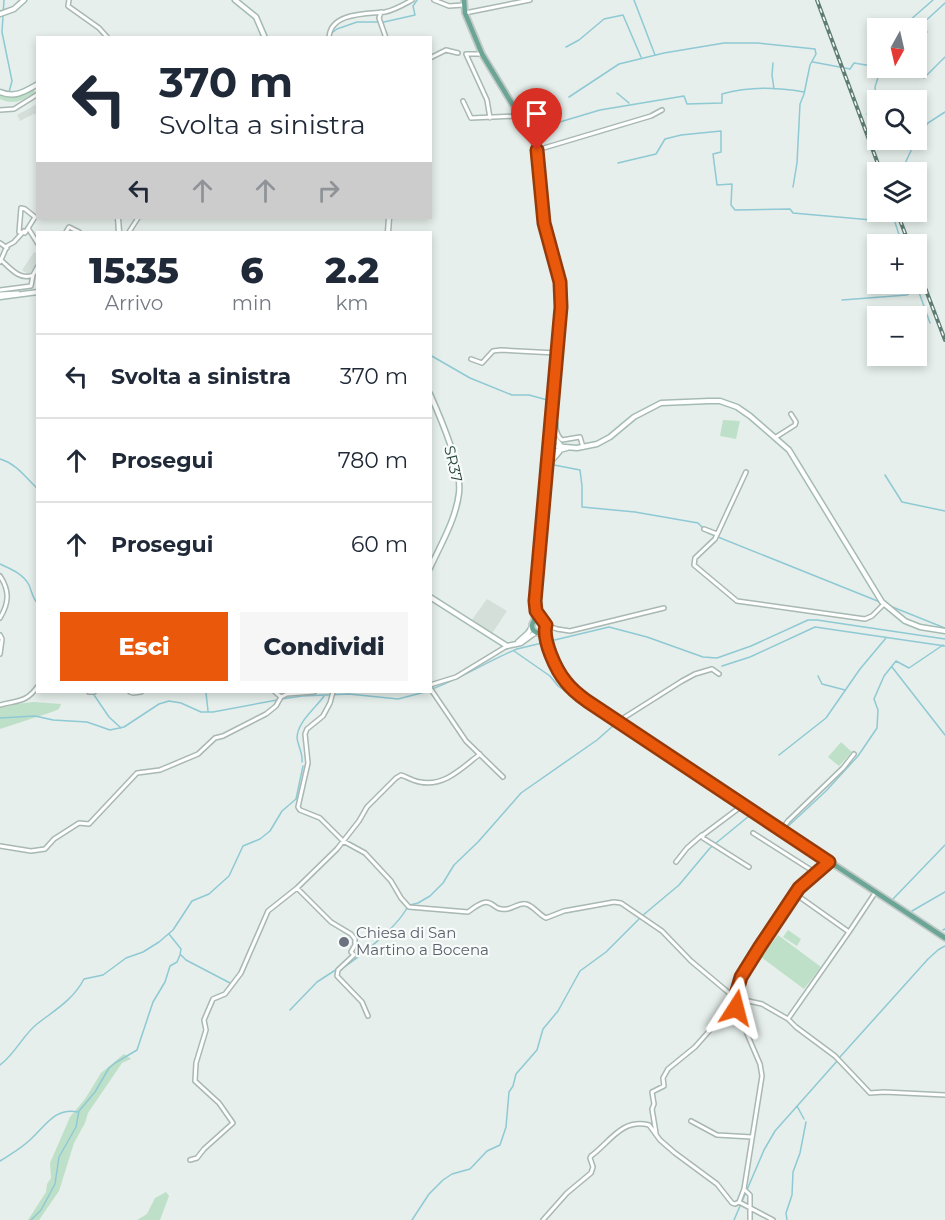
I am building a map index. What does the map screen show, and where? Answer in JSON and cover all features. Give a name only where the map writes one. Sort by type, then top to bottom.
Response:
[{"type":"main road","points":[[0,14],[14,9],[24,0]]},
{"type":"main road","points":[[235,0],[256,17],[264,36]]},
{"type":"main road","points":[[464,2],[465,13],[481,54],[531,135],[537,150],[544,223],[560,282],[561,307],[540,538],[536,611],[528,633],[510,646]]},
{"type":"main road","points":[[0,92],[11,95],[19,94],[36,85]]},
{"type":"main road","points":[[0,294],[36,292]]},
{"type":"main road","name":"SR37","points":[[432,399],[457,466],[459,491],[455,511],[432,563]]},
{"type":"main road","points":[[549,448],[553,452],[559,452],[604,441],[642,412],[661,402],[710,401],[729,404],[750,416],[776,437],[796,460],[873,590],[884,604],[905,621],[920,627],[945,632]]},
{"type":"main road","points":[[549,429],[562,446]]},
{"type":"main road","points":[[549,448],[555,446],[568,448]]},
{"type":"main road","points":[[548,465],[559,452]]},
{"type":"main road","points":[[432,598],[510,646],[521,643],[542,628]]},
{"type":"main road","points":[[536,611],[546,641],[567,684],[587,701],[945,939]]},
{"type":"main road","points":[[534,621],[542,628]]},
{"type":"main road","points":[[532,627],[542,628]]},
{"type":"street","points":[[69,0],[70,8],[93,23],[106,36]]},
{"type":"street","points":[[329,36],[334,23],[347,17],[399,8],[412,0]]},
{"type":"street","points":[[434,0],[450,6],[464,2]]},
{"type":"street","points":[[497,0],[498,6]]},
{"type":"street","points":[[465,13],[529,0]]},
{"type":"street","points":[[381,12],[379,18],[385,36]]},
{"type":"street","points":[[432,57],[446,50],[458,52]]},
{"type":"street","points":[[481,54],[466,54],[487,100],[490,118]]},
{"type":"street","points":[[0,110],[14,109],[36,95]]},
{"type":"street","points":[[463,101],[471,118],[518,116]]},
{"type":"street","points":[[537,150],[662,111]]},
{"type":"street","points":[[24,232],[19,232],[21,208],[35,217],[28,228],[26,227],[24,232],[7,248],[0,261],[20,276],[33,275]]},
{"type":"street","points":[[66,231],[69,226],[77,231]]},
{"type":"street","points":[[28,228],[36,241]]},
{"type":"street","points":[[0,243],[7,248]]},
{"type":"street","points":[[0,294],[31,286],[36,270]]},
{"type":"street","points":[[471,359],[482,363],[493,351],[501,350],[556,353]]},
{"type":"street","points":[[776,437],[795,425],[796,422],[791,414]]},
{"type":"street","points":[[550,417],[554,421],[555,432],[562,440],[580,436],[583,447]]},
{"type":"street","points":[[746,472],[717,534],[693,561],[694,565],[737,601],[865,619],[872,616],[884,604]]},
{"type":"street","points":[[704,529],[717,534]]},
{"type":"street","points":[[0,576],[7,588],[8,602],[0,618]]},
{"type":"street","points":[[542,628],[570,631],[664,608]]},
{"type":"street","points":[[0,635],[2,639],[0,654]]},
{"type":"street","points":[[432,688],[456,677],[510,646]]},
{"type":"street","points":[[620,723],[625,717],[695,675],[712,669],[719,674]]},
{"type":"street","points":[[0,705],[22,701],[36,689]]},
{"type":"street","points":[[432,690],[466,741],[503,777]]},
{"type":"street","points":[[276,693],[280,697]]},
{"type":"street","points":[[0,846],[31,850],[45,849],[54,839],[79,823],[87,824],[92,821],[137,773],[160,770],[198,754],[215,738],[266,714],[276,706],[280,697],[287,693]]},
{"type":"street","points":[[333,695],[323,716],[311,724],[305,734],[308,763],[298,807],[320,818],[344,841],[365,853],[391,881],[405,903],[413,908],[468,912],[486,901],[501,909],[513,908],[522,903],[528,904],[546,918],[564,911],[614,902],[621,903],[662,931],[735,1000],[746,1034],[760,1064],[762,1076],[744,1190],[739,1202]]},
{"type":"street","points":[[190,1160],[197,1158],[233,1123],[219,1104],[195,1081],[196,1063],[206,1030],[204,1020],[213,999],[225,994],[241,973],[268,911],[297,888],[344,841],[367,807],[396,778],[401,775],[418,782],[437,783],[449,778],[480,754]]},
{"type":"street","points":[[781,830],[854,754]]},
{"type":"street","points":[[676,862],[702,835],[743,805]]},
{"type":"street","points":[[753,833],[816,873]]},
{"type":"street","points":[[702,835],[703,838],[749,867]]},
{"type":"street","points":[[656,1135],[652,1092],[664,1086],[663,1078],[668,1068],[695,1047],[735,1000],[741,977],[794,893],[829,862]]},
{"type":"street","points":[[297,888],[330,922],[351,934],[355,939],[351,952],[354,956],[338,970],[337,976],[362,1002],[368,1016]]},
{"type":"street","points":[[794,893],[849,932]]},
{"type":"street","points":[[788,1019],[875,893]]},
{"type":"street","points":[[735,1000],[762,1004],[788,1019],[835,1056],[870,1093],[945,1095]]},
{"type":"street","points":[[692,1120],[717,1135],[752,1137]]},
{"type":"street","points":[[543,1220],[567,1193],[591,1173],[593,1167],[591,1156],[607,1139],[627,1125],[633,1124],[649,1125],[675,1153],[717,1184],[732,1203],[739,1202]]},
{"type":"street","points":[[744,1190],[750,1195],[748,1209],[750,1220]]},
{"type":"street","points":[[739,1202],[748,1209],[773,1220]]},
{"type":"shaded area","points":[[36,105],[34,115],[33,113],[20,121],[17,115]]},
{"type":"shaded area","points":[[34,252],[36,253],[36,264],[29,275],[22,270]]},
{"type":"shaded area","points":[[487,599],[507,611],[491,635],[471,621]]},
{"type":"green space","points":[[33,89],[35,92],[18,101],[9,102],[0,99],[0,93],[15,97]]},
{"type":"green space","points":[[723,420],[740,421],[736,439],[720,436]]},
{"type":"green space","points":[[33,702],[61,704],[59,709],[52,712],[0,729],[0,706]]},
{"type":"green space","points":[[841,742],[852,752],[839,766],[828,757]]},
{"type":"green space","points":[[788,930],[801,939],[797,946],[783,937]]},
{"type":"green space","points":[[778,935],[821,967],[804,989],[761,957]]},
{"type":"green space","points":[[124,1054],[131,1059],[122,1063],[88,1113],[74,1143],[59,1191],[39,1220],[28,1220],[46,1192],[51,1178],[50,1163],[70,1117],[85,1099],[101,1073]]},
{"type":"green space","points":[[166,1192],[169,1196],[160,1220],[137,1220],[147,1214],[155,1198]]},
{"type":"waterway","points":[[4,0],[2,32],[12,81],[9,92]]},
{"type":"waterway","points":[[328,36],[337,29],[357,22],[384,22],[415,15],[413,6],[417,0]]},
{"type":"waterway","points":[[634,0],[655,55]]},
{"type":"waterway","points":[[912,18],[933,0]]},
{"type":"waterway","points":[[927,20],[945,3]]},
{"type":"waterway","points":[[566,47],[579,40],[604,19],[623,15],[641,57]]},
{"type":"waterway","points":[[569,97],[619,64],[664,53],[724,43],[758,43],[815,49],[816,54],[810,65],[800,104],[797,163],[793,187]]},
{"type":"waterway","points":[[927,75],[945,57]]},
{"type":"waterway","points":[[813,62],[850,69],[854,63],[867,65]]},
{"type":"waterway","points":[[773,63],[774,89]]},
{"type":"waterway","points":[[875,90],[878,78]]},
{"type":"waterway","points":[[553,124],[600,110],[684,96],[687,104],[722,103],[722,94],[742,90],[773,88],[804,92]]},
{"type":"waterway","points":[[617,93],[629,103]]},
{"type":"waterway","points":[[927,124],[945,112]]},
{"type":"waterway","points":[[618,163],[656,154],[665,139],[721,131],[721,152],[713,154],[717,185],[732,184],[731,205],[735,210],[790,209],[793,213],[867,220]]},
{"type":"waterway","points":[[906,162],[911,150]]},
{"type":"waterway","points":[[895,222],[899,234]]},
{"type":"waterway","points":[[842,300],[908,294]]},
{"type":"waterway","points":[[920,294],[930,323]]},
{"type":"waterway","points":[[432,356],[470,378],[512,395],[529,395],[551,401]]},
{"type":"waterway","points":[[554,414],[558,429]]},
{"type":"waterway","points":[[0,459],[16,468],[36,487]]},
{"type":"waterway","points":[[554,461],[554,465],[580,470],[582,507],[635,512],[698,523],[708,533],[880,602]]},
{"type":"waterway","points":[[885,475],[902,502],[945,511]]},
{"type":"waterway","points":[[529,603],[536,530]]},
{"type":"waterway","points":[[0,564],[23,578],[29,585],[36,601]]},
{"type":"waterway","points":[[890,606],[945,628]]},
{"type":"waterway","points":[[432,689],[517,649],[609,627],[647,637],[703,657],[717,658],[751,646],[808,620],[945,639]]},
{"type":"waterway","points":[[722,666],[750,657],[815,627],[945,646]]},
{"type":"waterway","points":[[779,755],[826,718],[860,669],[886,638]]},
{"type":"waterway","points":[[784,830],[826,791],[858,756],[877,728],[878,710],[874,699],[884,676],[896,661],[909,668],[943,645]]},
{"type":"waterway","points":[[410,905],[430,896],[443,883],[454,865],[478,842],[521,793],[597,740],[614,725],[558,686],[550,676],[514,651]]},
{"type":"waterway","points":[[892,667],[945,735]]},
{"type":"waterway","points":[[818,676],[822,684],[845,690]]},
{"type":"waterway","points":[[93,693],[109,717],[121,728]]},
{"type":"waterway","points":[[206,693],[208,711]]},
{"type":"waterway","points":[[282,699],[349,694],[398,699],[421,693]]},
{"type":"waterway","points":[[302,762],[298,732],[303,721],[324,696]]},
{"type":"waterway","points":[[0,718],[35,716],[53,720],[87,722],[110,730],[124,727],[159,704],[169,701],[181,703],[201,712],[213,712],[277,700]]},
{"type":"waterway","points":[[0,1065],[32,1028],[69,999],[84,979],[103,975],[126,958],[143,952],[159,942],[173,930],[192,901],[209,894],[229,876],[243,846],[260,839],[270,831],[282,811],[296,799],[303,766]]},
{"type":"waterway","points":[[642,916],[679,885],[710,848],[749,816],[781,833]]},
{"type":"waterway","points":[[893,899],[945,845]]},
{"type":"waterway","points":[[912,911],[945,892]]},
{"type":"waterway","points":[[341,969],[387,933],[407,908]]},
{"type":"waterway","points":[[412,1220],[429,1194],[443,1180],[452,1174],[470,1169],[487,1151],[500,1145],[506,1127],[509,1092],[516,1074],[537,1050],[543,1029],[558,1011],[580,971],[606,952],[639,919]]},
{"type":"waterway","points":[[31,1220],[41,1210],[55,1184],[59,1157],[76,1127],[79,1111],[95,1092],[109,1068],[137,1050],[153,1002],[165,982],[170,966],[177,962],[180,955],[181,949],[169,934]]},
{"type":"waterway","points":[[840,1057],[928,959],[945,946]]},
{"type":"waterway","points":[[181,955],[186,960],[230,983]]},
{"type":"waterway","points":[[290,1010],[317,982],[337,969]]},
{"type":"waterway","points":[[734,1220],[764,1150],[775,1131],[838,1060]]},
{"type":"waterway","points":[[797,1106],[804,1119]]},
{"type":"waterway","points":[[0,1161],[24,1145],[52,1118],[63,1112],[78,1112]]},
{"type":"waterway","points":[[787,1220],[786,1213],[792,1195],[793,1172],[800,1153],[806,1122]]},
{"type":"railway","points":[[817,0],[877,162]]},
{"type":"railway","points":[[901,222],[905,234]]},
{"type":"railway","points":[[927,293],[945,340]]},
{"type":"place","name":"Chiesa di San Martino a Bocena","points":[[344,942]]},
{"type":"route","points":[[537,150],[544,223],[558,272],[561,307],[535,601],[536,611],[546,625],[544,637],[547,645],[562,677],[574,691],[829,862],[794,893],[741,977],[736,989],[736,1008]]}]
